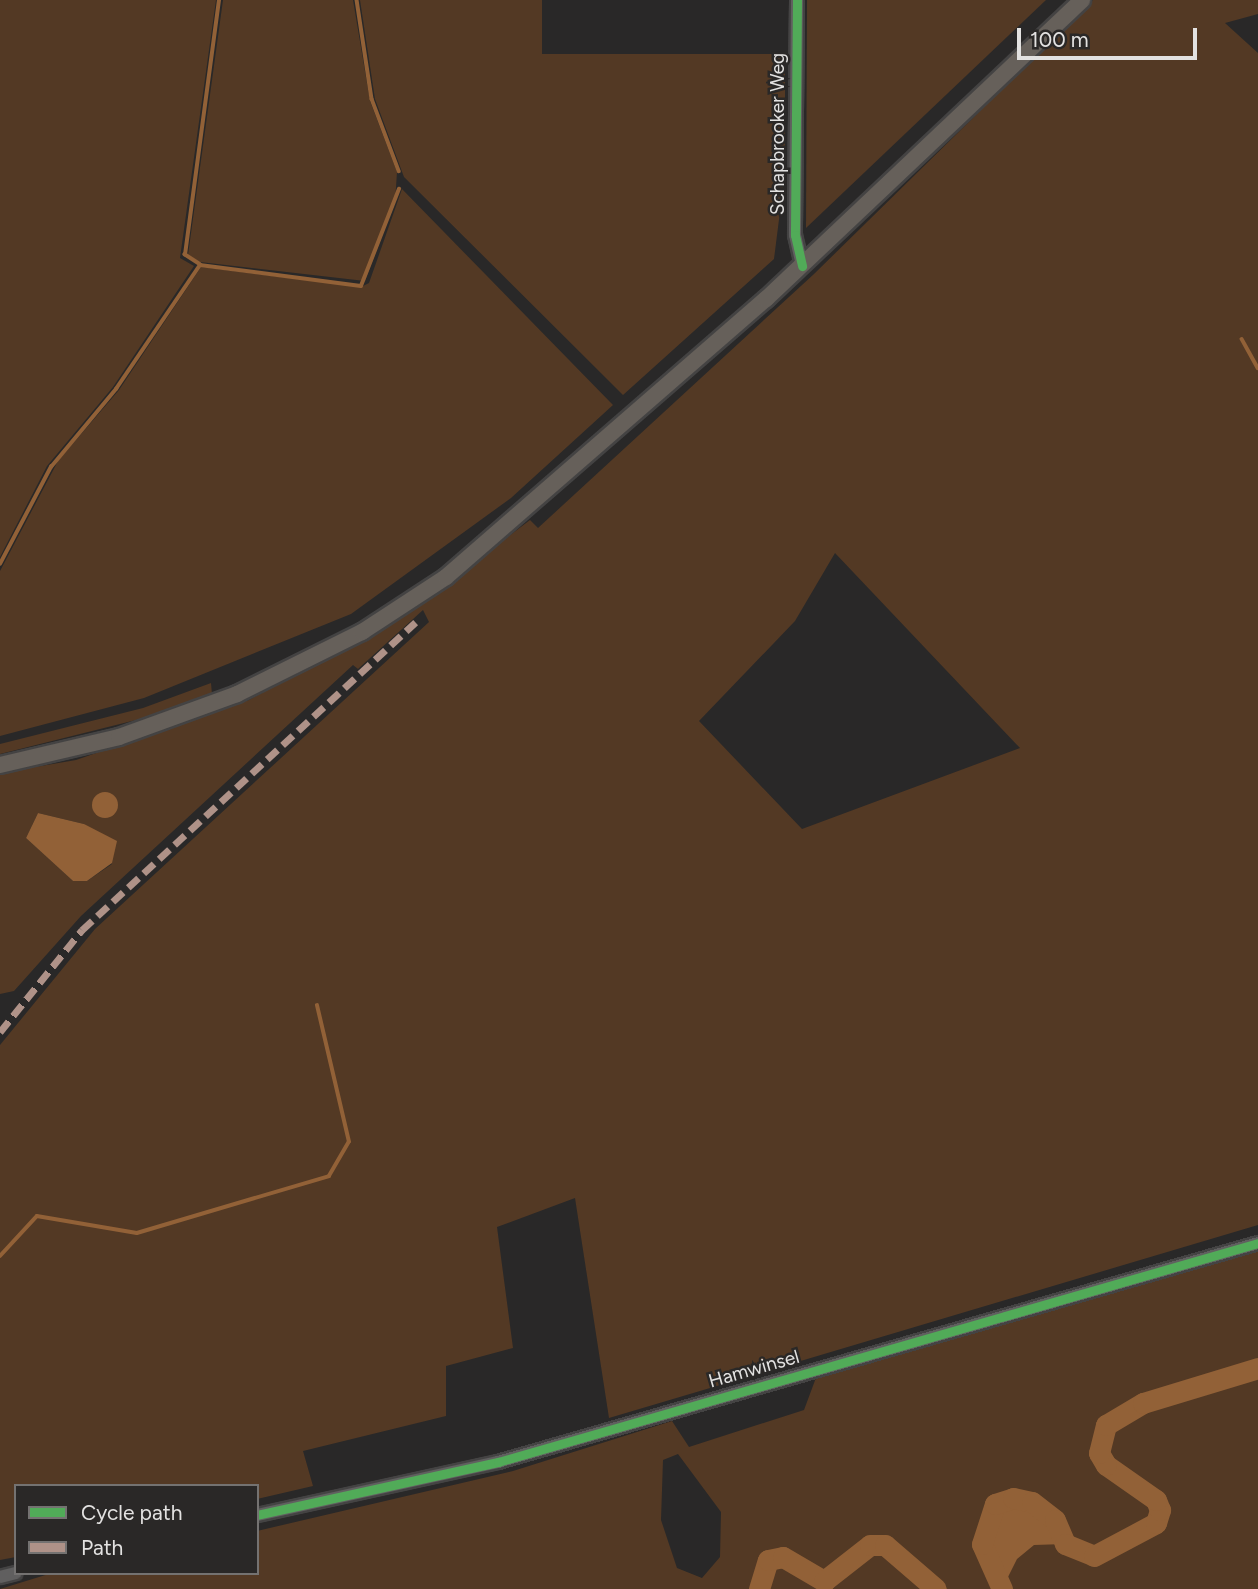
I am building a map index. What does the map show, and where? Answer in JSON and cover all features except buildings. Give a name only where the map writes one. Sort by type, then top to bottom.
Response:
[{"type":"main road","points":[[0,765],[178,717],[299,667],[362,632],[521,517],[802,266],[1082,0]]},
{"type":"street","name":"Schapbrooker Weg","points":[[796,0],[795,235],[802,266]]},
{"type":"street","name":"Hamwinsel","points":[[259,1516],[498,1462],[1258,1243]]},
{"type":"shaded area","points":[[0,0],[216,0],[180,258],[194,266],[113,387],[47,466],[0,557]]},
{"type":"shaded area","points":[[223,0],[353,0],[370,101],[397,172],[395,202],[365,281],[200,262],[188,255]]},
{"type":"shaded area","points":[[360,0],[542,0],[542,54],[785,54],[785,172],[774,259],[623,395],[404,177],[375,99]]},
{"type":"shaded area","points":[[807,0],[1046,0],[806,228]]},
{"type":"shaded area","points":[[1093,0],[1258,0],[1258,14],[1225,23],[1258,53],[1258,1225],[609,1418],[575,1198],[497,1227],[513,1348],[446,1366],[446,1416],[303,1451],[313,1486],[259,1499],[259,1484],[14,1484],[14,1557],[0,1560],[0,1045],[95,929],[429,622],[423,610],[358,669],[353,665],[81,916],[14,991],[0,994],[0,773],[76,760],[249,700],[420,604],[530,520],[538,528],[814,274]],"holes":[[[835,553],[1020,748],[802,829],[699,721],[795,621]],[[38,813],[84,824],[112,864],[87,881],[73,881],[26,838]]]},
{"type":"shaded area","points":[[402,189],[613,405],[511,498],[351,614],[144,698],[0,736],[0,571],[58,461],[119,390],[201,267],[361,287],[369,283]]},
{"type":"shaded area","points":[[211,683],[212,694],[148,717],[0,754],[0,744],[143,708]]},
{"type":"shaded area","points":[[105,792],[114,796],[118,805],[114,814],[105,818],[96,814],[92,805],[96,796]]},
{"type":"shaded area","points":[[38,813],[84,824],[117,841],[112,863],[87,881],[73,881],[26,838]]},
{"type":"shaded area","points":[[1258,1251],[1258,1589],[0,1589],[46,1575],[259,1575],[259,1531],[513,1471],[672,1421],[689,1447],[804,1410],[817,1375]],"holes":[[[678,1454],[721,1512],[720,1557],[702,1578],[677,1568],[661,1520],[663,1460]]]},
{"type":"shaded area","points":[[1013,1498],[1032,1502],[1055,1520],[1065,1544],[1034,1545],[1017,1559],[1002,1589],[982,1544],[995,1504]]},
{"type":"waterway","points":[[199,264],[185,255],[219,0]]},
{"type":"waterway","points":[[357,0],[372,99],[399,171]]},
{"type":"waterway","points":[[0,564],[51,467],[116,389],[200,265],[361,286],[399,189]]},
{"type":"waterway","points":[[1242,339],[1258,368]]},
{"type":"waterway","points":[[0,1256],[37,1216],[137,1233],[329,1176],[349,1142],[317,1006]]},
{"type":"waterway","points":[[1002,1589],[982,1544],[995,1504],[1013,1498],[1032,1502],[1055,1520],[1065,1544],[1094,1556],[1156,1523],[1160,1510],[1156,1500],[1106,1465],[1099,1453],[1106,1425],[1143,1403],[1258,1368]]},
{"type":"waterway","points":[[759,1589],[768,1560],[783,1557],[824,1581],[870,1545],[885,1545],[936,1589]]},
{"type":"marked path","points":[[0,1032],[82,930],[416,622]]},
{"type":"cycle path","points":[[797,0],[795,235],[802,266]]},
{"type":"cycle path","points":[[259,1515],[498,1462],[1258,1243]]}]
